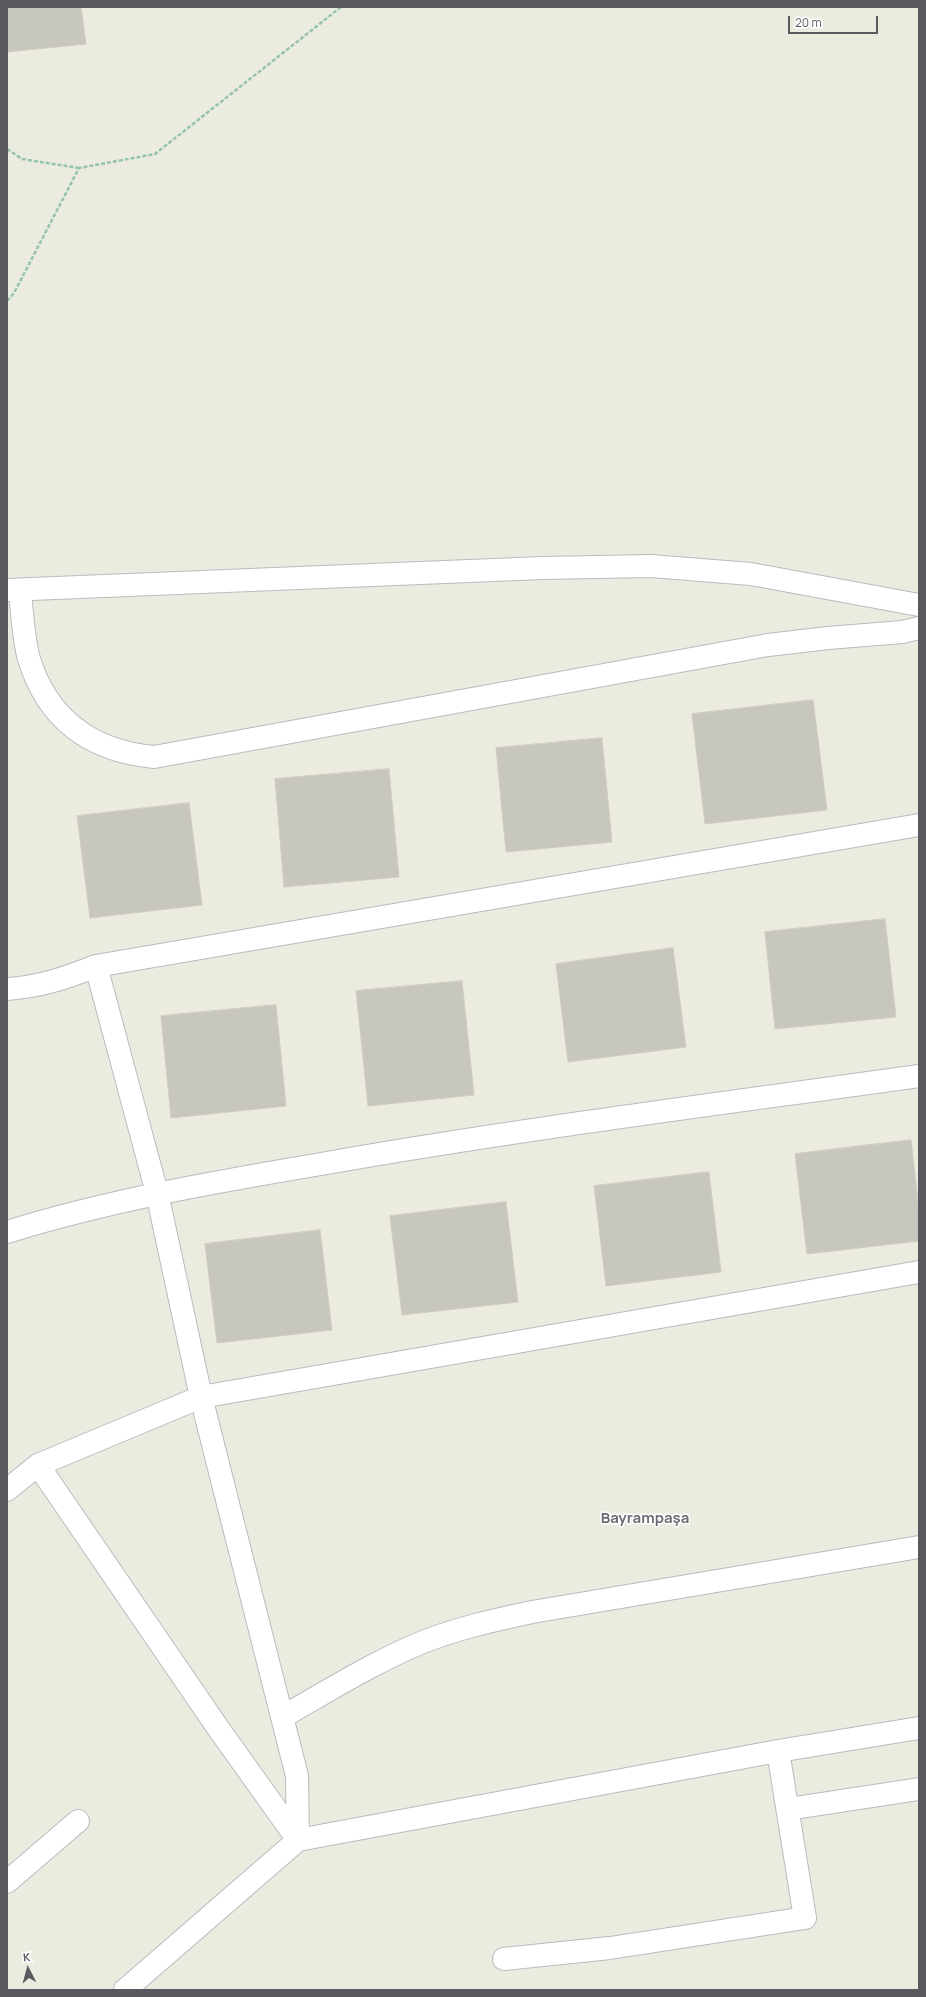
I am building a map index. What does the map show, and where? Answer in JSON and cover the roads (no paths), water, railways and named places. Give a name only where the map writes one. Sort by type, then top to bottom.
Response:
[{"type":"street","points":[[919,605],[750,574],[651,566],[542,568],[13,590],[29,658],[39,685],[59,715],[72,727],[102,746],[119,752],[154,757],[768,645],[902,632],[919,628]]},
{"type":"street","points":[[7,989],[28,988],[58,981],[96,966],[919,824]]},
{"type":"street","points":[[96,966],[157,1193],[201,1397],[297,1776],[298,1840]]},
{"type":"street","points":[[7,1232],[42,1221],[157,1193],[437,1143],[919,1076]]},
{"type":"street","points":[[7,1490],[38,1465],[201,1397],[919,1272]]},
{"type":"street","points":[[38,1465],[213,1721],[298,1840]]},
{"type":"street","points":[[282,1717],[372,1667],[422,1642],[473,1624],[532,1612],[919,1547]]},
{"type":"street","points":[[125,1990],[298,1840],[778,1751],[919,1728]]},
{"type":"street","points":[[504,1959],[610,1948],[805,1918],[778,1751]]},
{"type":"street","points":[[788,1809],[919,1788]]},
{"type":"street","points":[[7,1882],[78,1820]]},
{"type":"district","name":"Bayrampaşa","points":[[645,1519]]}]
